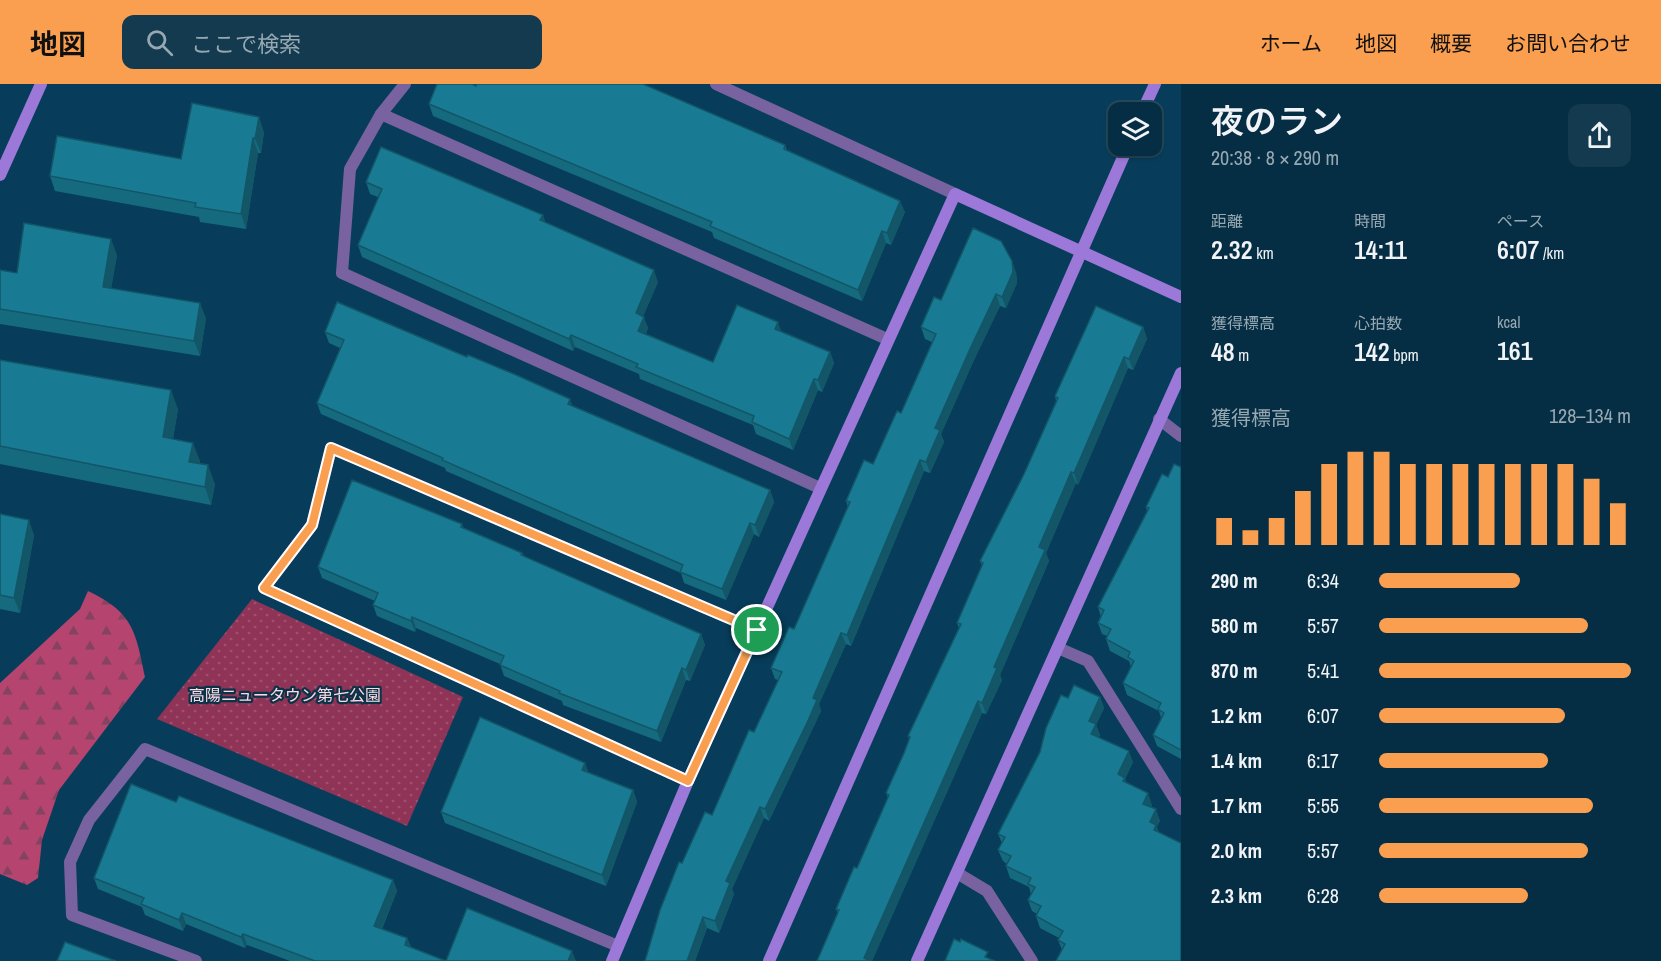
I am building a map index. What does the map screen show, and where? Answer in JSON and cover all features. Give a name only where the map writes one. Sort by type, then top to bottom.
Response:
[{"type":"street","points":[[0,175],[41,84]]},
{"type":"street","points":[[405,84],[381,114],[350,170],[342,273],[820,488]]},
{"type":"street","points":[[716,84],[1181,297]]},
{"type":"street","points":[[1147,102],[1155,84]]},
{"type":"street","points":[[381,114],[887,339]]},
{"type":"street","points":[[769,961],[1123,156]]},
{"type":"street","points":[[612,961],[688,781],[887,339],[955,194]]},
{"type":"street","points":[[917,961],[1181,373]]},
{"type":"street","points":[[1159,419],[1181,436]]},
{"type":"street","points":[[688,781],[264,588],[312,525],[331,448],[757,630]]},
{"type":"street","points":[[1058,648],[1088,661],[1181,809]]},
{"type":"street","points":[[196,961],[72,915],[70,862],[89,820],[145,749],[618,946]]},
{"type":"street","points":[[957,873],[987,891],[1032,961]]},
{"type":"green space","points":[[88,591],[115,607],[130,625],[139,648],[145,677],[59,790],[42,840],[38,878],[27,885],[0,874],[0,683],[80,609]]},
{"type":"green space","name":"高陽ニュータウン第七公園","points":[[252,599],[463,697],[407,826],[157,719]]},
{"type":"building","points":[[437,84],[476,86],[476,84],[643,84],[785,145],[784,149],[900,201],[887,233],[882,231],[858,290],[710,226],[712,222],[429,104]]},
{"type":"building","points":[[192,103],[259,117],[255,139],[253,138],[241,214],[195,207],[196,203],[50,176],[57,136],[181,159]]},
{"type":"building","points":[[381,147],[543,215],[540,220],[654,270],[636,313],[644,317],[638,331],[713,362],[737,305],[778,322],[775,329],[830,352],[818,380],[814,379],[789,439],[752,422],[754,416],[636,367],[638,364],[571,335],[569,339],[358,245],[382,189],[366,182]]},
{"type":"building","points":[[24,223],[111,239],[103,287],[200,303],[194,341],[0,309],[0,270],[17,273]]},
{"type":"building","points":[[973,228],[1001,241],[1012,261],[1013,272],[1002,297],[996,294],[970,349],[935,428],[940,430],[926,462],[920,460],[847,635],[841,633],[813,698],[817,700],[807,723],[765,809],[760,807],[726,881],[730,883],[715,921],[703,917],[687,961],[645,961],[660,910],[679,862],[682,863],[705,812],[712,815],[749,730],[754,732],[782,672],[771,668],[789,627],[794,629],[850,502],[846,501],[864,460],[873,464],[897,411],[901,413],[936,334],[921,327],[934,297],[941,300]]},
{"type":"building","points":[[337,302],[467,357],[468,355],[514,374],[570,399],[568,404],[770,490],[755,525],[750,523],[722,589],[680,572],[683,565],[317,403],[344,340],[325,332]]},
{"type":"building","points":[[1096,306],[1143,327],[1129,359],[1124,357],[1074,473],[1071,472],[1039,547],[1045,550],[994,667],[997,668],[982,703],[978,701],[864,958],[871,961],[817,961],[854,867],[857,868],[889,795],[886,793],[904,753],[910,737],[908,736],[961,624],[957,623],[983,563],[980,561],[1024,474],[1058,398],[1055,396]]},
{"type":"building","points":[[0,360],[171,390],[163,437],[193,443],[189,462],[208,465],[205,487],[0,446]]},
{"type":"building","points":[[1174,464],[1181,467],[1181,750],[1153,735],[1164,713],[1158,709],[1161,703],[1123,683],[1134,661],[1128,657],[1130,652],[1106,639],[1111,629],[1098,623],[1104,610],[1098,607],[1149,508],[1146,507],[1162,474],[1168,477]]},
{"type":"building","points":[[352,480],[462,524],[461,527],[522,553],[521,555],[701,634],[686,670],[682,668],[657,731],[559,693],[560,691],[500,665],[504,656],[412,617],[411,621],[373,605],[378,593],[318,567]]},
{"type":"building","points":[[0,514],[29,520],[14,598],[0,595]]},
{"type":"building","points":[[1074,685],[1100,697],[1089,721],[1096,724],[1091,734],[1129,751],[1118,774],[1125,778],[1123,781],[1148,793],[1143,804],[1156,809],[1150,822],[1156,825],[1154,830],[1181,843],[1181,961],[1056,961],[1065,944],[1058,940],[1063,931],[1036,916],[1041,906],[1028,900],[1035,887],[1028,884],[1031,878],[1006,866],[1011,856],[998,850],[1005,837],[998,834],[1040,752],[1046,728],[1061,695],[1068,698]]},
{"type":"building","points":[[480,717],[585,763],[582,770],[633,790],[602,875],[441,812]]},
{"type":"building","points":[[131,784],[176,802],[179,796],[393,880],[374,926],[407,938],[405,945],[446,961],[315,961],[243,934],[241,937],[182,913],[179,920],[141,904],[144,898],[94,878]]},
{"type":"building","points":[[467,908],[572,951],[568,961],[446,961]]},
{"type":"building","points":[[954,939],[960,942],[961,939],[988,952],[985,957],[995,961],[945,961]]},
{"type":"building","points":[[65,942],[116,961],[57,961]]},
{"type":"route","points":[[331,448],[757,630],[688,781],[264,588],[312,525],[331,448]]}]
